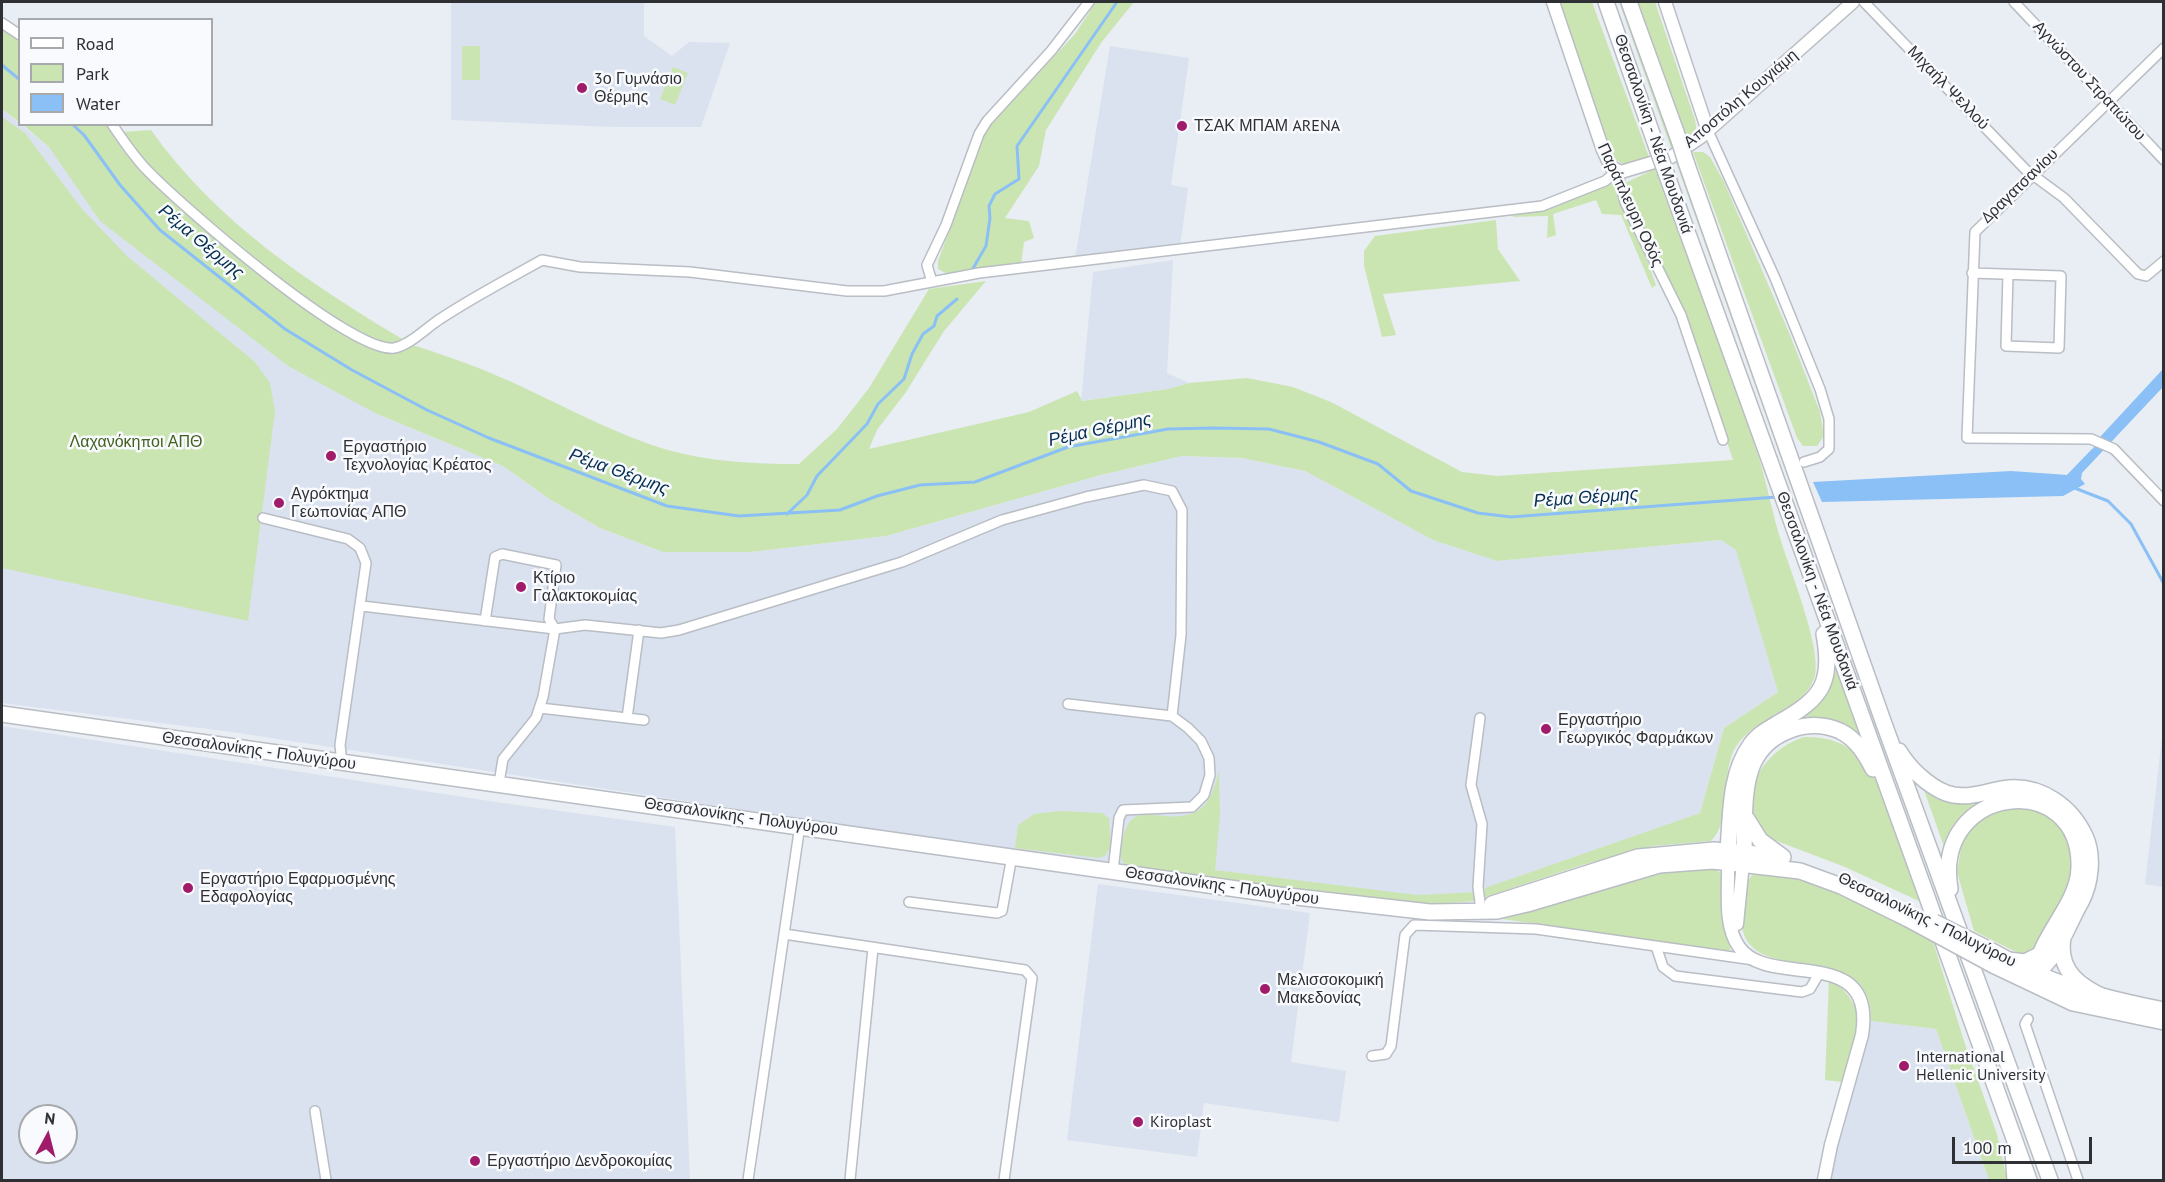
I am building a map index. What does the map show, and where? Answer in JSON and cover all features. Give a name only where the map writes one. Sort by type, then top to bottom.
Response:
[{"type":"main road","name":"Θεσσαλονίκη - Νέα Μουδανιά","points":[[1606,2],[2029,1180]]},
{"type":"main road","name":"Θεσσαλονίκη - Νέα Μουδανιά","points":[[1629,2],[1686,162],[1801,468],[1812,514],[1883,721],[2050,1180]]},
{"type":"main road","points":[[1736,857],[1735,778],[1742,758],[1758,737],[1812,702],[1822,689],[1825,679],[1828,653],[1810,570]]},
{"type":"main road","name":"Θεσσαλονίκης - Πολυγύρου","points":[[2,714],[342,764],[499,783],[1402,910],[1457,913],[1480,910],[1503,900],[1638,857],[1678,851],[1736,857],[1783,857],[1842,876],[2000,962],[2044,990],[2088,1007],[2163,1022]]},
{"type":"main road","points":[[1883,721],[1906,762],[1933,786],[1948,794],[1980,795],[2007,788],[2026,789],[2055,800],[2073,816],[2090,849],[2090,872],[2083,897],[2046,967],[2035,973]]},
{"type":"main road","points":[[1736,857],[1746,817],[1750,771],[1761,751],[1782,733],[1812,726],[1833,729],[1854,741],[1865,753],[1894,807]]},
{"type":"main road","points":[[1954,913],[1948,877],[1951,855],[1959,835],[1973,816],[1994,803],[2006,800],[2044,806],[2056,813],[2070,831],[2078,853],[2079,870],[2074,889],[2037,956],[2035,973],[2044,990]]},
{"type":"main road","points":[[1746,817],[1760,840],[1783,857]]},
{"type":"main road","name":"Θεσσαλονίκης - Πολυγύρου","points":[[1736,857],[1817,877],[1911,915]]},
{"type":"main road","points":[[2064,933],[2061,945],[2067,970],[2085,988],[2108,999]]},
{"type":"main road","points":[[2000,962],[2025,962],[2037,956]]},
{"type":"main road","name":"Θεσσαλονίκης - Πολυγύρου","points":[[2000,962],[2090,995],[2163,1010]]},
{"type":"main road","points":[[2012,1130],[2015,1180]]},
{"type":"street","points":[[932,282],[927,265],[946,225],[979,134],[994,113],[1074,25],[1089,2]]},
{"type":"street","name":"Παράπλευρη Οδός","points":[[1553,2],[1603,150],[1611,167],[1617,171],[1626,202],[1681,315],[1723,440]]},
{"type":"street","points":[[1665,2],[1708,131],[1775,278],[1829,419],[1829,449],[1801,468]]},
{"type":"street","name":"Αποστόλη Κουγιάμη","points":[[1617,171],[1629,172],[1671,157],[1708,131],[1853,2]]},
{"type":"street","name":"Μιχαήλ Ψελλού","points":[[1864,2],[2031,175],[2064,198],[2138,274],[2146,276],[2163,261]]},
{"type":"street","name":"Αγνώστου Στρατιώτου","points":[[2014,2],[2163,160]]},
{"type":"street","points":[[2,23],[18,34]]},
{"type":"street","name":"Δραγατσανίου","points":[[2163,48],[1976,230],[1973,238],[1967,438],[2091,439],[2114,449],[2163,501]]},
{"type":"street","points":[[1704,115],[1725,116]]},
{"type":"street","points":[[114,126],[145,168],[238,250],[346,331],[379,347],[390,348],[403,345],[445,315],[542,260],[580,267],[690,272],[847,291],[884,291],[1069,262],[1542,206],[1605,181],[1617,171]]},
{"type":"street","points":[[1972,273],[2061,276],[2059,348],[2006,346],[2008,275]]},
{"type":"street","points":[[362,606],[555,630],[585,626],[661,633],[679,630],[902,562],[1002,520],[1086,497],[1144,485],[1159,486],[1172,491],[1182,510],[1181,635],[1172,716]]},
{"type":"street","points":[[263,518],[348,539],[360,548],[366,563],[362,606],[340,745],[342,764]]},
{"type":"street","points":[[485,621],[492,564],[495,557],[502,554],[556,565],[549,619],[555,630],[540,708],[536,718],[503,759],[499,783]]},
{"type":"street","points":[[627,718],[639,630]]},
{"type":"street","points":[[1068,704],[1172,716],[1201,741],[1209,758],[1209,775],[1204,795],[1192,807],[1123,810],[1119,818],[1113,871]]},
{"type":"street","points":[[540,708],[644,720]]},
{"type":"street","points":[[1480,718],[1471,785],[1482,824],[1478,887],[1480,910]]},
{"type":"street","points":[[748,1180],[800,825]]},
{"type":"street","points":[[909,902],[998,913],[1002,911],[1012,856]]},
{"type":"street","points":[[1736,857],[1731,928],[1738,946],[1756,961]]},
{"type":"street","points":[[1372,1056],[1386,1054],[1391,1046],[1405,935],[1414,925],[1536,929],[1830,974],[1856,993],[1863,1006],[1865,1019],[1824,1180]]},
{"type":"street","points":[[784,934],[1025,970],[1029,974],[1032,978],[1004,1180]]},
{"type":"street","points":[[1656,946],[1663,967],[1675,976],[1802,992],[1810,988],[1820,972]]},
{"type":"street","points":[[850,1180],[873,948]]},
{"type":"street","points":[[2028,1019],[2025,1024],[2078,1180]]},
{"type":"street","points":[[315,1111],[326,1180]]},
{"type":"shaded area","name":"3ο Γυμνάσιο Θέρμης","points":[[451,2],[644,2],[644,36],[672,56],[689,42],[730,43],[701,127],[613,127],[451,120]]},
{"type":"shaded area","points":[[1110,46],[1189,58],[1171,185],[1188,188],[1180,247],[1075,259]]},
{"type":"shaded area","name":"Αγρόκτημα Γεωπονίας ΑΠΘ","points":[[2,109],[18,122],[18,126],[23,126],[377,414],[503,466],[551,500],[600,528],[663,552],[751,552],[886,536],[1101,475],[1182,456],[1242,458],[1305,471],[1433,540],[1497,561],[1721,540],[1737,550],[1778,692],[1724,728],[1700,813],[1475,892],[1417,896],[1215,870],[1118,867],[232,732],[2,703]]},
{"type":"shaded area","points":[[1173,260],[1167,373],[1189,383],[1168,389],[1081,401],[1093,272]]},
{"type":"shaded area","points":[[2,726],[496,802],[675,827],[690,1180],[2,1180]]},
{"type":"shaded area","points":[[2163,729],[2163,887],[2145,884]]},
{"type":"shaded area","points":[[1098,884],[1310,913],[1291,1062],[1346,1071],[1339,1122],[1204,1103],[1197,1157],[1067,1140]]},
{"type":"shaded area","name":"International Hellenic University","points":[[1871,1021],[1936,1029],[1989,1180],[1831,1180],[1835,1151]]},
{"type":"green space","points":[[1096,2],[1134,2],[1101,43],[1046,130],[1039,166],[1005,218],[1029,221],[1034,238],[1024,242],[1021,265],[955,278],[938,269],[938,261],[986,130],[1075,34]]},
{"type":"green space","points":[[1557,2],[1592,2],[1650,160],[1627,166],[1614,159]]},
{"type":"green space","points":[[1619,2],[1624,2],[1795,481],[1790,483]]},
{"type":"green space","points":[[1638,2],[1655,2],[1695,120],[1697,133],[1689,143]]},
{"type":"green space","points":[[2,28],[18,39],[18,121],[2,109]]},
{"type":"green space","points":[[462,46],[480,46],[480,80],[462,80]]},
{"type":"green space","points":[[673,67],[688,73],[675,105],[660,99]]},
{"type":"green space","name":"Λαχανόκηποι ΑΠΘ","points":[[2,117],[25,133],[82,209],[128,257],[255,362],[270,383],[275,411],[248,621],[2,568]]},
{"type":"green space","points":[[24,126],[110,126],[141,170],[185,214],[293,301],[359,343],[385,353],[396,351],[410,344],[444,355],[521,386],[625,435],[684,454],[733,462],[799,464],[837,429],[869,388],[929,289],[986,281],[944,331],[906,392],[877,430],[869,449],[1029,412],[1077,391],[1082,401],[1168,389],[1189,383],[1247,378],[1293,387],[1331,402],[1462,472],[1497,476],[1733,460],[1685,318],[1626,190],[1625,183],[1655,169],[1761,463],[1778,533],[1811,633],[1816,667],[1814,679],[1798,700],[1753,729],[1742,738],[1734,750],[1730,761],[1721,823],[1711,841],[1653,846],[1582,865],[1485,897],[1485,888],[1700,813],[1724,728],[1778,692],[1736,550],[1721,540],[1497,561],[1433,540],[1305,471],[1242,458],[1182,456],[1101,475],[886,536],[751,552],[663,552],[600,528],[551,500],[503,466],[377,414],[288,366],[100,221],[49,147]]},
{"type":"green space","points":[[151,130],[176,163],[234,222],[300,273],[404,340],[391,345],[359,336],[290,289],[164,185],[121,132]]},
{"type":"green space","points":[[1693,152],[1703,152],[1710,157],[1724,182],[1790,335],[1820,412],[1824,436],[1817,446],[1803,446],[1797,438]]},
{"type":"green space","points":[[1613,183],[1643,249],[1656,285],[1652,288],[1621,215],[1602,214],[1596,200],[1553,214],[1556,235],[1547,238],[1548,216],[1513,217],[1513,213],[1544,211]]},
{"type":"green space","points":[[1496,220],[1498,249],[1520,281],[1383,294],[1396,335],[1382,337],[1364,266],[1364,251],[1375,236]]},
{"type":"green space","points":[[1837,663],[1866,742],[1792,722],[1816,705],[1828,691]]},
{"type":"green space","points":[[1804,737],[1826,739],[1841,744],[1859,756],[1869,769],[1895,825],[1919,901],[1845,867],[1769,838],[1758,824],[1752,809],[1752,793],[1756,779],[1764,765],[1775,753]]},
{"type":"green space","points":[[1219,771],[1220,815],[1215,870],[1417,895],[1475,892],[1475,901],[1417,905],[1133,869],[1124,863],[1121,859],[1121,852],[1124,833],[1130,822],[1145,815],[1180,816],[1199,810],[1208,801]]},
{"type":"green space","points":[[1919,776],[1942,792],[2019,790],[1988,801],[1948,858]]},
{"type":"green space","points":[[2031,803],[2068,829],[2076,875],[2036,947],[2022,955],[1974,931],[1957,872],[1963,837],[1980,816]]},
{"type":"green space","points":[[1060,811],[1102,813],[1109,818],[1111,846],[1105,856],[1098,858],[1015,848],[1018,825],[1034,814]]},
{"type":"green space","points":[[1712,866],[1724,876],[1732,946],[1729,951],[1488,917],[1647,871]]},
{"type":"green space","points":[[1756,872],[1806,877],[1931,935],[1964,1041],[1997,1134],[2007,1180],[1989,1180],[1936,1029],[1871,1021],[1866,993],[1851,977],[1829,968],[1779,959],[1758,951],[1745,936],[1742,909],[1744,894],[1749,880]]},
{"type":"green space","points":[[1829,978],[1852,1001],[1857,1013],[1856,1038],[1842,1082],[1825,1080]]},
{"type":"water","points":[[2163,369],[2163,387],[2082,473],[2081,479],[2085,484],[2063,496],[1822,502],[1813,482],[2011,471],[2068,475],[2089,455],[2100,437]]},
{"type":"waterway","points":[[972,270],[986,246],[990,218],[989,206],[995,194],[1019,179],[1017,146],[1117,2]]},
{"type":"waterway","name":"Ρέμα Θέρμης","points":[[2,65],[18,78]]},
{"type":"waterway","name":"Ρέμα Θέρμης","points":[[74,126],[84,135],[120,185],[160,230],[285,329],[352,370],[427,410],[489,438],[667,506],[739,516],[840,510],[877,496],[920,485],[975,482],[1068,447],[1168,429],[1214,428],[1269,429],[1319,442],[1378,464],[1411,491],[1478,513],[1511,517],[1776,497]]},
{"type":"waterway","points":[[787,514],[807,495],[817,476],[867,424],[878,404],[904,379],[912,354],[923,334],[934,326],[937,316],[957,299]]},
{"type":"waterway","points":[[2066,478],[2093,450]]},
{"type":"waterway","name":"Ρέμα Θέρμης","points":[[2072,487],[2108,501],[2131,524],[2164,584]]},
{"type":"place","name":"3ο Γυμνάσιο Θέρμης","points":[[582,88]]},
{"type":"place","name":"ΤΣΑΚ ΜΠΑΜ ARENA","points":[[1182,126]]},
{"type":"place","name":"Εργαστήριο Τεχνολογίας Κρέατος","points":[[331,456]]},
{"type":"place","name":"Αγρόκτημα Γεωπονίας ΑΠΘ","points":[[279,503]]},
{"type":"place","name":"Κτίριο Γαλακτοκομίας","points":[[521,587]]},
{"type":"place","name":"Εργαστήριο Γεωργικός Φαρμάκων","points":[[1546,729]]},
{"type":"place","name":"Εργαστήριο Εφαρμοσμένης Εδαφολογίας","points":[[188,888]]},
{"type":"place","name":"Μελισσοκομική Μακεδονίας","points":[[1265,989]]},
{"type":"place","name":"International Hellenic University","points":[[1904,1066]]},
{"type":"place","name":"Kiroplast","points":[[1138,1122]]},
{"type":"place","name":"Εργαστήριο Δενδροκομίας","points":[[475,1161]]}]
